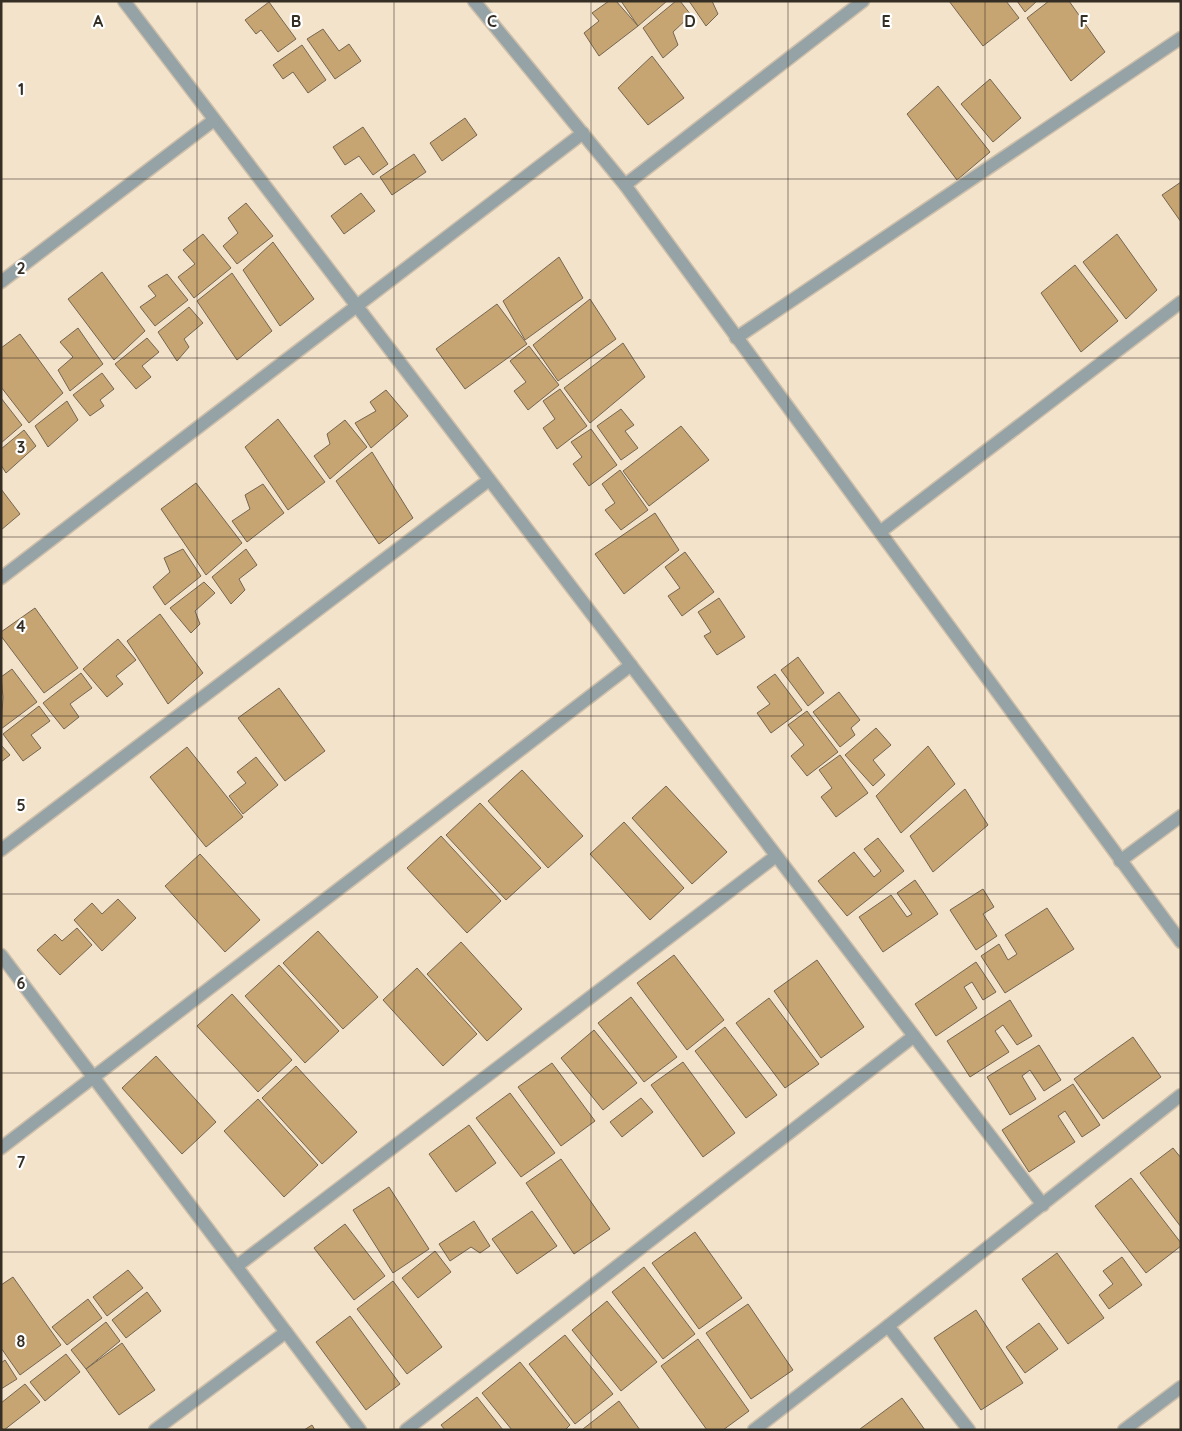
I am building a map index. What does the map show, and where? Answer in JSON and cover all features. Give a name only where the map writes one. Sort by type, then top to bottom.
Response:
[{"type":"street","points":[[124,1],[1043,1205]]},
{"type":"street","points":[[625,185],[864,1]]},
{"type":"street","points":[[477,2],[625,185],[1181,942]]},
{"type":"street","points":[[736,338],[1181,38]]},
{"type":"street","points":[[1,282],[214,120]]},
{"type":"street","points":[[1,578],[583,133]]},
{"type":"street","points":[[880,532],[1181,302]]},
{"type":"street","points":[[1,850],[489,480]]},
{"type":"street","points":[[1,1148],[630,665]]},
{"type":"street","points":[[1120,861],[1181,816]]},
{"type":"street","points":[[237,1266],[776,856]]},
{"type":"street","points":[[1,955],[360,1430]]},
{"type":"street","points":[[406,1430],[914,1036]]},
{"type":"street","points":[[754,1430],[1181,1095]]},
{"type":"street","points":[[888,1326],[969,1430]]},
{"type":"street","points":[[155,1430],[286,1332]]},
{"type":"street","points":[[1124,1430],[1181,1387]]},
{"type":"building","points":[[609,1],[616,1],[638,26],[599,56],[584,33],[599,21],[592,13]]},
{"type":"building","points":[[621,1],[667,1],[638,26]]},
{"type":"building","points":[[676,1],[680,1],[691,15],[673,32],[678,45],[663,58],[643,28]]},
{"type":"building","points":[[689,1],[712,1],[718,14],[706,26]]},
{"type":"building","points":[[949,1],[1006,1],[1019,18],[983,46]]},
{"type":"building","points":[[1017,1],[1037,1],[1025,12]]},
{"type":"building","points":[[1049,1],[1069,1],[1105,52],[1071,81],[1027,18]]},
{"type":"building","points":[[269,2],[296,39],[278,52],[261,30],[256,34],[245,20]]},
{"type":"building","points":[[323,29],[339,51],[349,44],[361,61],[335,79],[307,39]]},
{"type":"building","points":[[302,45],[326,80],[308,93],[293,72],[283,79],[273,65]]},
{"type":"building","points":[[652,56],[684,98],[648,125],[618,88]]},
{"type":"building","points":[[990,79],[1021,118],[993,142],[961,104]]},
{"type":"building","points":[[938,86],[990,152],[957,180],[907,114]]},
{"type":"building","points":[[465,118],[477,135],[442,161],[430,143]]},
{"type":"building","points":[[363,127],[388,164],[373,175],[359,156],[345,165],[333,147]]},
{"type":"building","points":[[414,154],[426,172],[392,195],[380,177]]},
{"type":"building","points":[[1181,182],[1181,222],[1162,195]]},
{"type":"building","points":[[361,193],[375,211],[344,234],[331,216]]},
{"type":"building","points":[[246,203],[273,236],[237,264],[223,246],[238,233],[228,218]]},
{"type":"building","points":[[203,234],[231,268],[194,298],[178,277],[195,264],[183,250]]},
{"type":"building","points":[[1117,234],[1157,290],[1126,319],[1083,262]]},
{"type":"building","points":[[273,242],[314,299],[280,326],[243,270]]},
{"type":"building","points":[[559,257],[583,298],[525,340],[503,301]]},
{"type":"building","points":[[1075,265],[1118,321],[1081,352],[1041,293]]},
{"type":"building","points":[[102,272],[145,331],[114,360],[68,299]]},
{"type":"building","points":[[232,273],[272,331],[237,360],[197,301]]},
{"type":"building","points":[[167,274],[188,300],[155,326],[140,307],[156,296],[148,286]]},
{"type":"building","points":[[590,299],[616,339],[558,381],[533,345]]},
{"type":"building","points":[[497,304],[527,344],[465,389],[436,349]]},
{"type":"building","points":[[189,307],[203,323],[184,339],[189,347],[177,361],[158,332]]},
{"type":"building","points":[[78,328],[103,364],[70,391],[58,370],[73,357],[60,342]]},
{"type":"building","points":[[20,334],[63,393],[29,423],[1,387],[1,348]]},
{"type":"building","points":[[147,338],[159,352],[142,366],[151,377],[136,389],[115,364]]},
{"type":"building","points":[[623,343],[645,377],[590,423],[564,388]]},
{"type":"building","points":[[529,346],[559,385],[528,410],[514,391],[526,382],[510,361]]},
{"type":"building","points":[[102,373],[114,389],[100,400],[104,406],[90,416],[73,395]]},
{"type":"building","points":[[560,389],[587,426],[557,449],[543,428],[555,419],[543,401]]},
{"type":"building","points":[[386,390],[408,416],[371,448],[355,423],[376,411],[370,402]]},
{"type":"building","points":[[1,398],[22,425],[1,443]]},
{"type":"building","points":[[67,401],[78,420],[48,447],[35,426]]},
{"type":"building","points":[[621,409],[634,425],[625,431],[638,448],[621,460],[597,426]]},
{"type":"building","points":[[278,419],[325,482],[288,510],[245,447]]},
{"type":"building","points":[[345,420],[367,447],[330,479],[314,456],[330,444],[327,434]]},
{"type":"building","points":[[681,426],[709,460],[649,506],[623,471]]},
{"type":"building","points":[[591,429],[617,465],[589,486],[573,464],[582,457],[571,442]]},
{"type":"building","points":[[24,430],[36,446],[6,473],[1,465],[1,449]]},
{"type":"building","points":[[372,452],[413,518],[379,544],[336,481]]},
{"type":"building","points":[[620,470],[648,510],[621,530],[605,510],[615,503],[602,484]]},
{"type":"building","points":[[196,483],[242,543],[206,575],[161,509]]},
{"type":"building","points":[[263,484],[284,513],[247,542],[232,521],[250,509],[245,495]]},
{"type":"building","points":[[1,489],[20,514],[1,530]]},
{"type":"building","points":[[655,513],[679,550],[624,594],[595,554]]},
{"type":"building","points":[[183,549],[201,576],[165,605],[153,587],[170,572],[164,558]]},
{"type":"building","points":[[246,549],[257,565],[239,579],[245,590],[231,604],[212,577]]},
{"type":"building","points":[[685,552],[714,592],[682,616],[668,596],[680,588],[665,567]]},
{"type":"building","points":[[204,582],[215,593],[195,611],[200,624],[191,633],[170,608]]},
{"type":"building","points":[[719,598],[745,637],[717,655],[704,636],[711,632],[698,612]]},
{"type":"building","points":[[35,608],[78,668],[44,693],[1,636],[1,632]]},
{"type":"building","points":[[160,614],[203,673],[168,704],[127,641]]},
{"type":"building","points":[[118,639],[136,660],[116,676],[123,684],[107,697],[83,669]]},
{"type":"building","points":[[798,657],[824,693],[808,706],[781,670]]},
{"type":"building","points":[[12,669],[37,702],[1,729],[3,697],[1,677]]},
{"type":"building","points":[[81,673],[92,688],[70,704],[79,717],[64,729],[43,703]]},
{"type":"building","points":[[775,674],[802,710],[771,733],[757,713],[770,704],[757,687]]},
{"type":"building","points":[[279,688],[325,751],[285,781],[238,718]]},
{"type":"building","points":[[839,692],[860,720],[851,728],[855,735],[840,747],[813,712]]},
{"type":"building","points":[[39,706],[50,721],[31,735],[41,748],[23,761],[3,734]]},
{"type":"building","points":[[807,711],[838,752],[807,776],[791,756],[804,745],[788,725]]},
{"type":"building","points":[[876,728],[891,745],[873,760],[885,775],[873,786],[845,755]]},
{"type":"building","points":[[1,745],[10,755],[1,762]]},
{"type":"building","points":[[928,746],[955,784],[901,833],[876,796]]},
{"type":"building","points":[[187,747],[243,817],[206,847],[150,777]]},
{"type":"building","points":[[840,755],[868,793],[836,817],[821,797],[832,788],[819,770]]},
{"type":"building","points":[[256,757],[278,785],[243,814],[229,796],[246,783],[237,772]]},
{"type":"building","points":[[522,770],[583,836],[548,868],[488,801]]},
{"type":"building","points":[[666,786],[727,852],[692,884],[632,818]]},
{"type":"building","points":[[965,789],[988,825],[933,872],[910,836]]},
{"type":"building","points":[[480,803],[541,868],[506,900],[446,835]]},
{"type":"building","points":[[624,822],[684,888],[650,920],[590,854]]},
{"type":"building","points":[[441,836],[501,901],[467,933],[407,868]]},
{"type":"building","points":[[878,838],[904,871],[847,916],[818,881],[854,852],[874,877],[881,871],[864,849]]},
{"type":"building","points":[[200,854],[260,920],[225,952],[165,886]]},
{"type":"building","points":[[915,880],[938,914],[883,952],[859,917],[891,895],[907,917],[912,914],[897,893]]},
{"type":"building","points":[[983,889],[994,907],[983,914],[997,936],[976,950],[950,910]]},
{"type":"building","points":[[118,899],[136,918],[102,951],[74,920],[92,903],[102,914]]},
{"type":"building","points":[[1047,908],[1074,949],[1005,993],[981,956],[999,944],[1008,960],[1017,954],[1005,935]]},
{"type":"building","points":[[77,928],[92,945],[60,975],[37,950],[55,934],[62,941]]},
{"type":"building","points":[[318,931],[378,997],[343,1029],[283,963]]},
{"type":"building","points":[[461,942],[522,1009],[487,1041],[427,974]]},
{"type":"building","points":[[674,955],[724,1020],[687,1050],[637,983]]},
{"type":"building","points":[[817,960],[864,1027],[821,1058],[774,991]]},
{"type":"building","points":[[976,962],[996,992],[983,1000],[972,982],[964,987],[977,1008],[936,1036],[915,1004]]},
{"type":"building","points":[[279,965],[339,1031],[305,1063],[245,996]]},
{"type":"building","points":[[417,968],[477,1034],[443,1066],[383,1000]]},
{"type":"building","points":[[232,994],[292,1060],[258,1092],[197,1026]]},
{"type":"building","points":[[631,997],[677,1057],[644,1082],[598,1023]]},
{"type":"building","points":[[769,998],[819,1064],[785,1088],[736,1023]]},
{"type":"building","points":[[1010,1000],[1032,1036],[1017,1045],[1003,1025],[995,1031],[1009,1052],[970,1077],[947,1041]]},
{"type":"building","points":[[725,1027],[777,1095],[746,1118],[695,1051]]},
{"type":"building","points":[[594,1030],[637,1083],[603,1110],[561,1058]]},
{"type":"building","points":[[1133,1037],[1161,1077],[1103,1119],[1074,1079]]},
{"type":"building","points":[[1039,1045],[1061,1080],[1044,1091],[1030,1070],[1022,1076],[1036,1099],[1010,1115],[987,1077]]},
{"type":"building","points":[[156,1056],[216,1122],[182,1154],[122,1088]]},
{"type":"building","points":[[683,1062],[735,1133],[703,1157],[651,1085]]},
{"type":"building","points":[[552,1063],[595,1121],[561,1146],[518,1087]]},
{"type":"building","points":[[296,1066],[357,1132],[322,1164],[262,1098]]},
{"type":"building","points":[[1073,1084],[1100,1125],[1082,1137],[1065,1111],[1058,1116],[1075,1142],[1029,1172],[1002,1130]]},
{"type":"building","points":[[510,1093],[555,1153],[521,1177],[476,1118]]},
{"type":"building","points":[[641,1098],[653,1112],[622,1137],[610,1122]]},
{"type":"building","points":[[258,1099],[318,1165],[284,1197],[224,1131]]},
{"type":"building","points":[[469,1125],[496,1163],[456,1192],[429,1154]]},
{"type":"building","points":[[1173,1148],[1181,1158],[1181,1227],[1140,1173]]},
{"type":"building","points":[[561,1159],[610,1229],[574,1254],[526,1183]]},
{"type":"building","points":[[1131,1178],[1181,1243],[1181,1246],[1146,1273],[1095,1206]]},
{"type":"building","points":[[389,1187],[429,1249],[393,1273],[353,1210]]},
{"type":"building","points":[[532,1211],[557,1246],[517,1274],[492,1239]]},
{"type":"building","points":[[474,1221],[490,1246],[480,1253],[471,1247],[450,1261],[439,1244]]},
{"type":"building","points":[[345,1224],[385,1276],[354,1300],[314,1248]]},
{"type":"building","points":[[695,1232],[742,1298],[699,1329],[652,1263]]},
{"type":"building","points":[[435,1251],[451,1272],[418,1298],[402,1278]]},
{"type":"building","points":[[1057,1253],[1104,1318],[1068,1344],[1022,1279]]},
{"type":"building","points":[[1122,1257],[1142,1285],[1109,1309],[1099,1295],[1113,1284],[1103,1271]]},
{"type":"building","points":[[644,1267],[695,1334],[663,1359],[612,1292]]},
{"type":"building","points":[[128,1270],[143,1288],[107,1316],[93,1297]]},
{"type":"building","points":[[13,1277],[61,1345],[20,1375],[1,1348],[1,1285]]},
{"type":"building","points":[[393,1281],[442,1347],[407,1374],[357,1309]]},
{"type":"building","points":[[147,1292],[161,1311],[126,1338],[112,1320]]},
{"type":"building","points":[[88,1299],[102,1318],[67,1345],[52,1327]]},
{"type":"building","points":[[607,1301],[657,1362],[621,1391],[572,1330]]},
{"type":"building","points":[[748,1304],[793,1370],[751,1399],[706,1333]]},
{"type":"building","points":[[976,1310],[1023,1383],[981,1410],[934,1338]]},
{"type":"building","points":[[350,1316],[400,1384],[366,1410],[316,1342]]},
{"type":"building","points":[[106,1322],[120,1341],[86,1369],[71,1350]]},
{"type":"building","points":[[1039,1323],[1058,1349],[1025,1373],[1006,1347]]},
{"type":"building","points":[[565,1335],[613,1394],[575,1424],[529,1364]]},
{"type":"building","points":[[698,1339],[749,1411],[723,1430],[707,1430],[661,1366]]},
{"type":"building","points":[[122,1343],[155,1390],[119,1415],[86,1369]]},
{"type":"building","points":[[66,1354],[80,1372],[45,1401],[30,1382]]},
{"type":"building","points":[[5,1360],[17,1379],[1,1389],[1,1363]]},
{"type":"building","points":[[520,1362],[570,1425],[565,1430],[512,1430],[482,1393]]},
{"type":"building","points":[[25,1384],[40,1402],[4,1430],[1,1427],[1,1403]]},
{"type":"building","points":[[477,1397],[503,1430],[445,1430],[441,1425]]},
{"type":"building","points":[[902,1398],[925,1430],[860,1429]]},
{"type":"building","points":[[619,1401],[640,1430],[583,1429]]},
{"type":"building","points":[[312,1425],[315,1430],[304,1430]]}]
